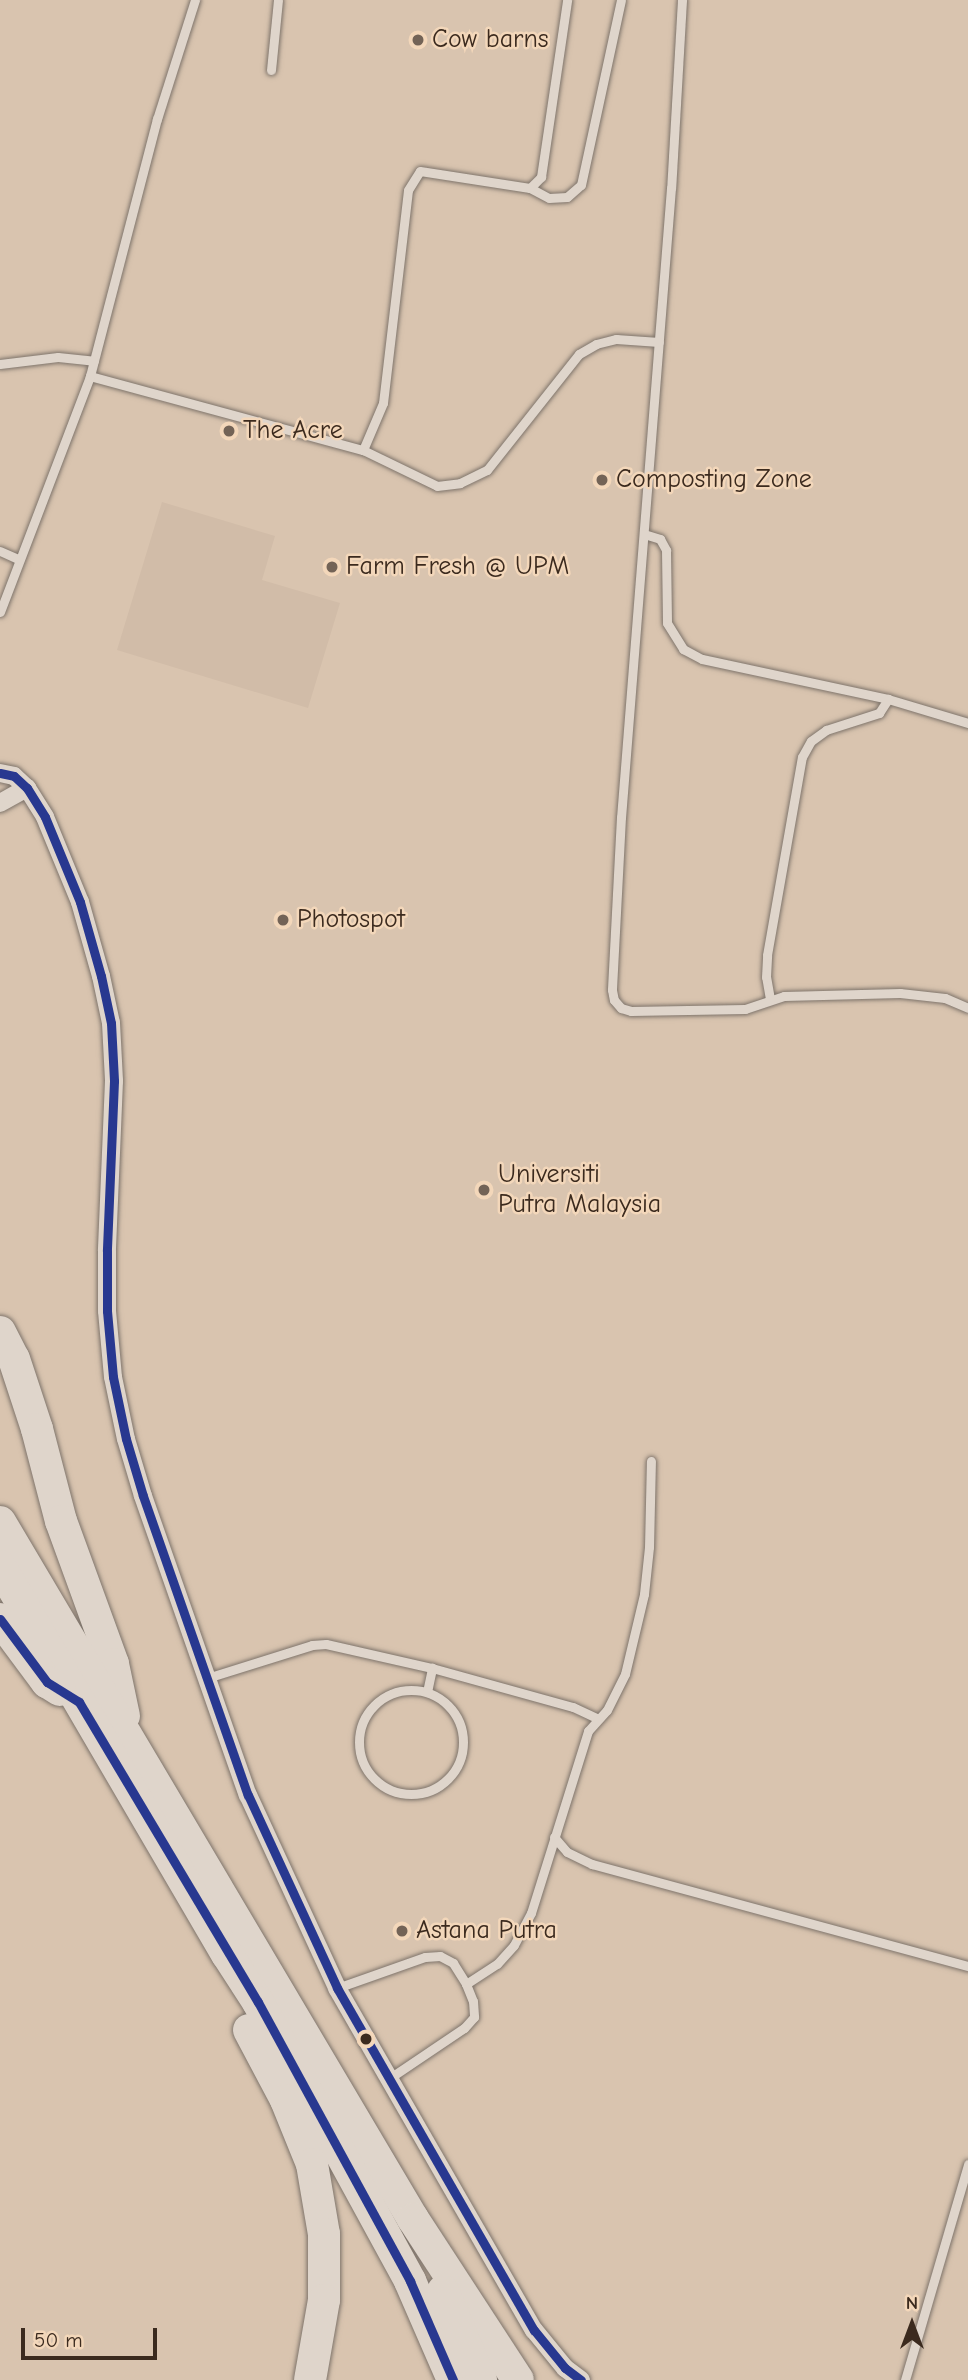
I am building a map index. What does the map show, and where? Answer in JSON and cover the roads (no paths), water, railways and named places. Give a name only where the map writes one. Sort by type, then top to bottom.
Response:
[{"type":"highway","points":[[0,1332],[14,1359],[37,1429],[61,1521],[113,1664],[127,1734]]},
{"type":"highway","points":[[0,1522],[413,2218],[518,2380]]},
{"type":"highway","points":[[0,1566],[226,1954],[258,2002],[410,2281],[453,2380]]},
{"type":"highway","points":[[0,1619],[47,1682],[79,1702]]},
{"type":"highway","points":[[226,1954],[241,2014],[286,2100],[312,2164],[324,2234],[324,2300],[310,2380]]},
{"type":"highway","points":[[413,2218],[481,2380]]},
{"type":"street","points":[[0,773],[14,776],[27,788],[46,817],[80,902],[111,1023],[114,1081],[107,1311],[113,1377],[126,1439],[143,1496],[248,1795],[337,1988],[534,2330],[565,2368],[581,2380]]},
{"type":"street","points":[[0,803],[27,788]]},
{"type":"lane","points":[[0,612],[90,376],[157,119],[195,0]]},
{"type":"lane","points":[[271,70],[278,0]]},
{"type":"lane","points":[[530,188],[541,177],[568,0]]},
{"type":"lane","points":[[363,450],[383,403],[408,190],[420,170],[530,188],[549,198],[567,197],[581,185],[621,0]]},
{"type":"lane","points":[[682,0],[659,342],[621,817],[612,990],[614,1000],[621,1008],[631,1011],[745,1009],[770,999],[812,994],[900,993],[945,998],[968,1008]]},
{"type":"lane","points":[[90,376],[363,450],[437,486],[460,483],[487,470],[579,354],[596,344],[616,339],[659,342]]},
{"type":"lane","points":[[0,364],[58,357],[94,361]]},
{"type":"lane","points":[[643,534],[660,539],[666,550],[667,623],[683,649],[702,659],[888,699],[968,723]]},
{"type":"lane","points":[[0,551],[18,559]]},
{"type":"lane","points":[[770,999],[766,977],[767,955],[802,757],[811,741],[826,730],[879,712],[888,699]]},
{"type":"lane","points":[[466,1984],[497,1964],[514,1945],[531,1913],[584,1741],[597,1718],[607,1710],[625,1674],[637,1634],[649,1547],[651,1461]]},
{"type":"lane","points":[[207,1678],[312,1645],[326,1644],[432,1668],[580,1709],[597,1718]]},
{"type":"lane","points":[[427,1692],[432,1668]]},
{"type":"lane","points":[[408,1690],[427,1692],[443,1701],[455,1714],[462,1731],[460,1757],[446,1780],[431,1790],[413,1794],[395,1792],[379,1783],[367,1770],[360,1753],[362,1727],[376,1704],[391,1694],[408,1690]]},
{"type":"lane","points":[[554,1837],[567,1852],[592,1864],[968,1966]]},
{"type":"lane","points":[[337,1988],[425,1957],[440,1956],[453,1963],[466,1984],[473,2001],[474,2017],[464,2028],[390,2078]]},
{"type":"lane","points":[[905,2380],[968,2164]]},
{"type":"place","name":"Cow barns","points":[[418,40]]},
{"type":"place","name":"The Acre","points":[[229,431]]},
{"type":"place","name":"Composting Zone","points":[[602,480]]},
{"type":"place","name":"Farm Fresh @ UPM","points":[[332,567]]},
{"type":"place","name":"Photospot","points":[[283,920]]},
{"type":"place","name":"Universiti Putra Malaysia","points":[[484,1190]]},
{"type":"place","name":"Astana Putra","points":[[402,1931]]}]
